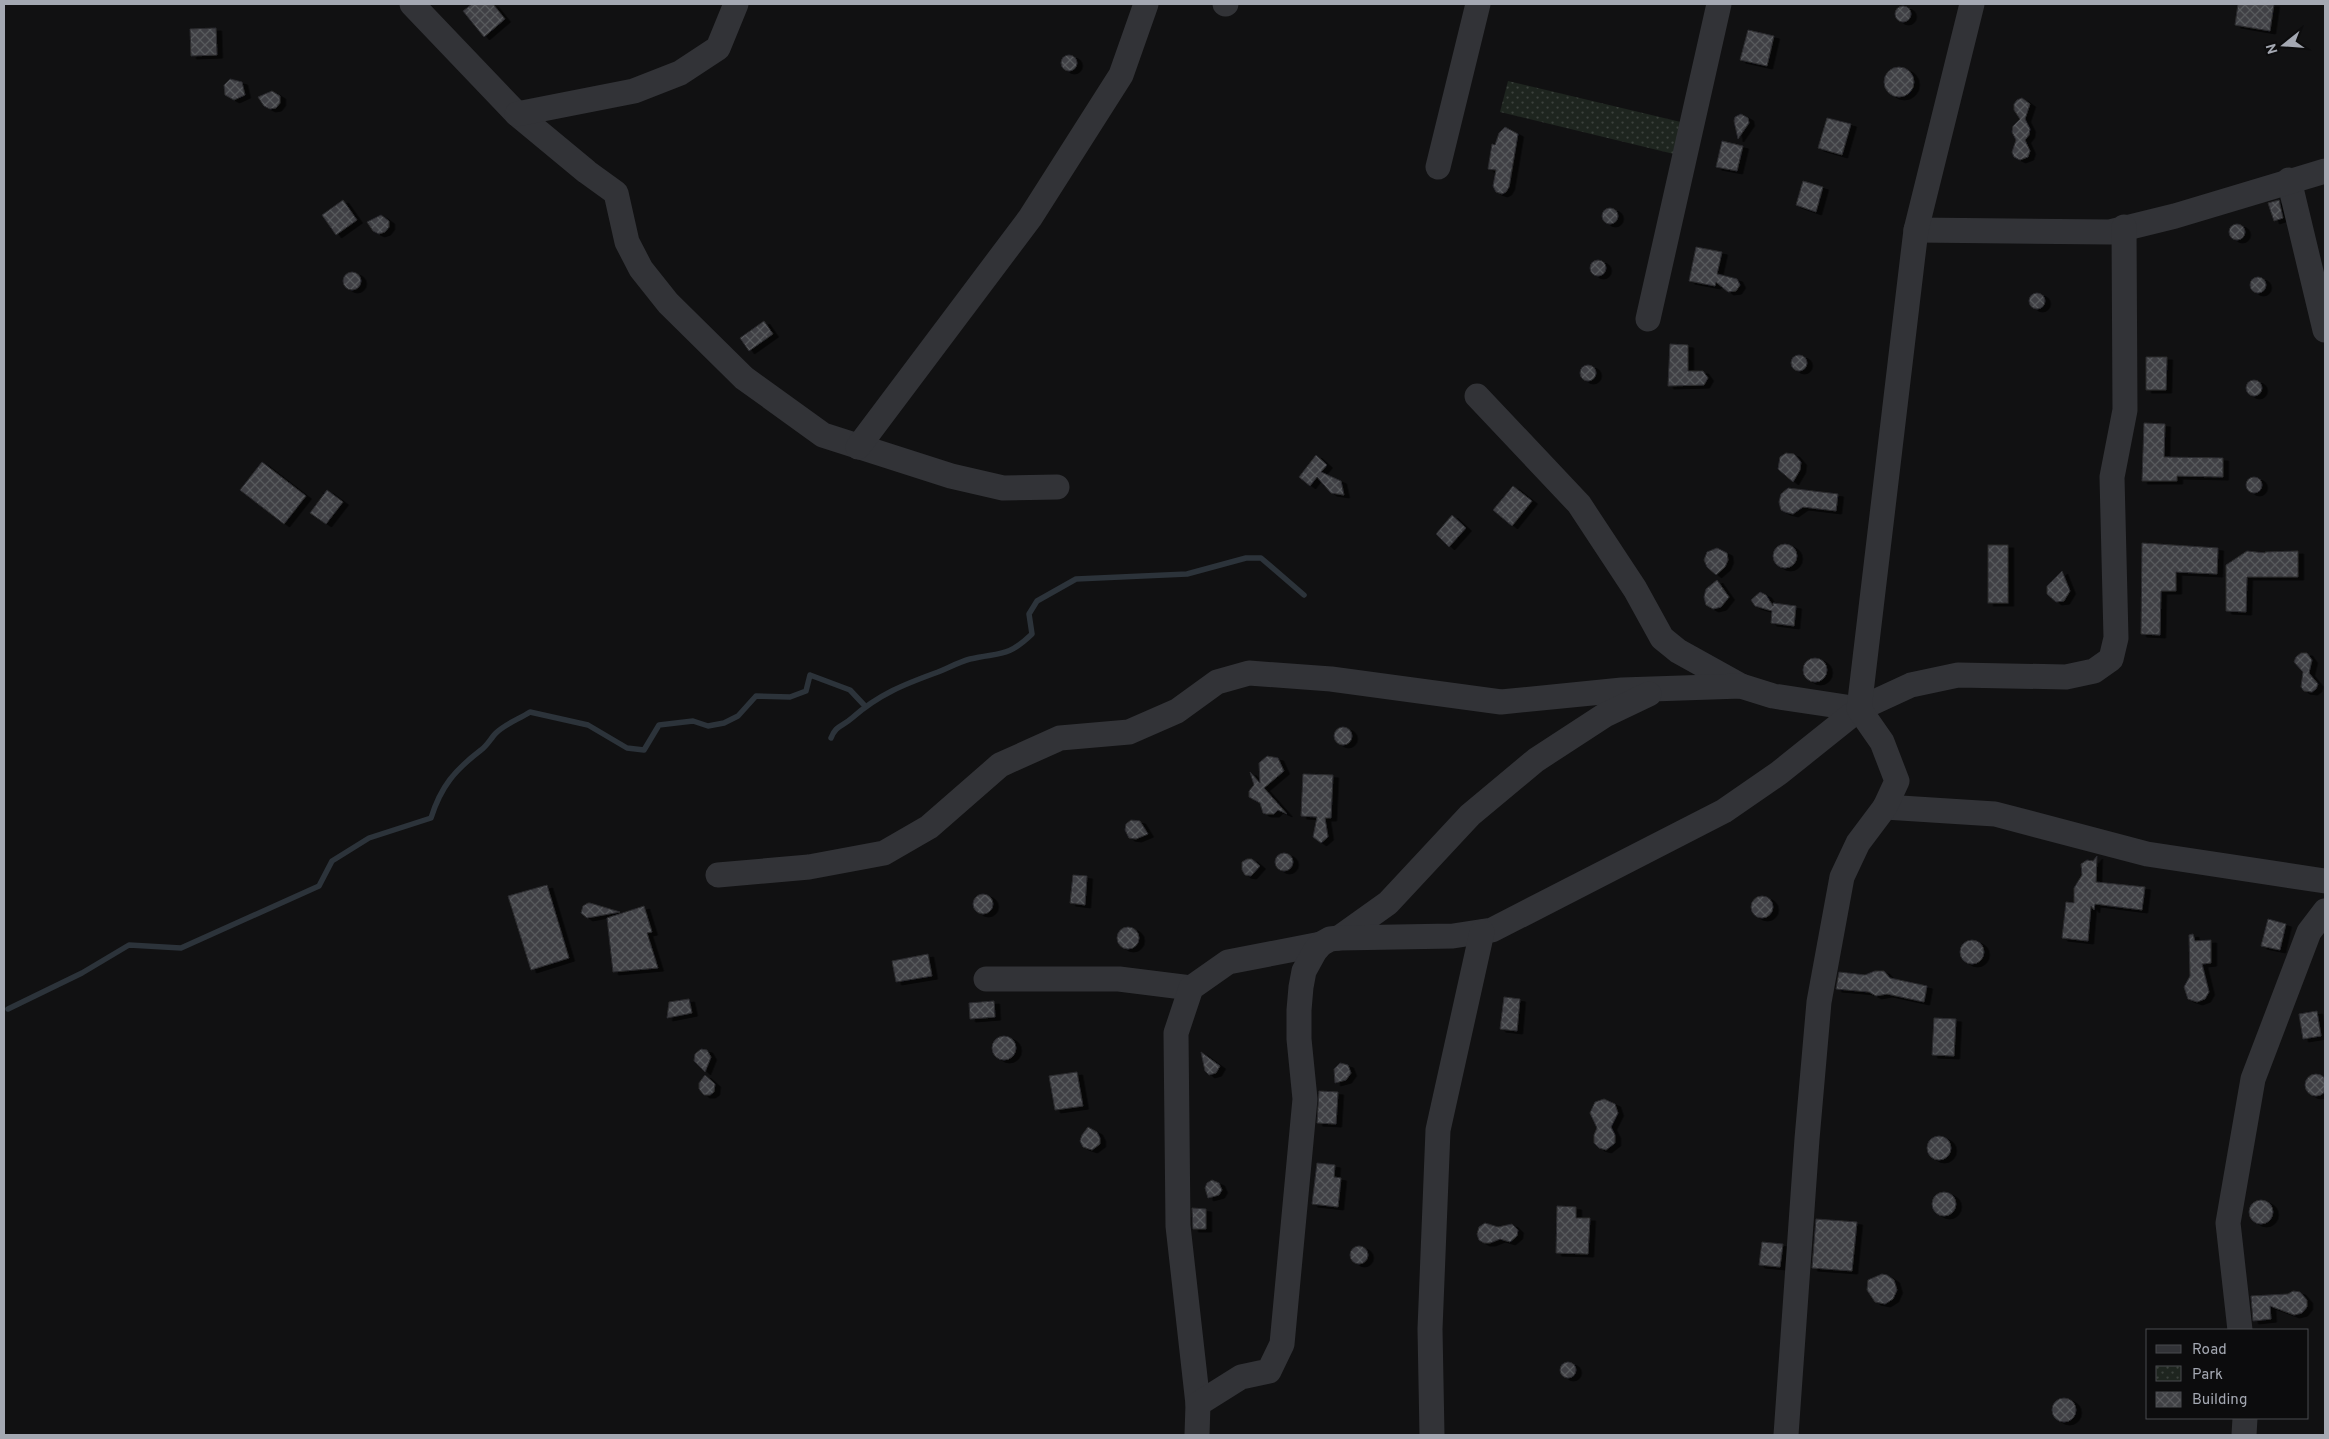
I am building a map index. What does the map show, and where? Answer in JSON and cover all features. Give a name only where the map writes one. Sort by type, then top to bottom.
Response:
[{"type":"street","points":[[412,4],[517,114],[587,172],[616,193],[627,242],[641,269],[668,303],[688,324],[752,384],[823,436],[951,476],[1003,488],[1057,487]]},
{"type":"street","points":[[517,114],[634,91],[680,73],[718,48],[736,4]]},
{"type":"street","points":[[858,447],[1030,218],[1121,75],[1146,4]]},
{"type":"street","points":[[1438,166],[1478,4]]},
{"type":"street","points":[[1648,319],[1719,4]]},
{"type":"street","points":[[1786,1435],[1807,1139],[1819,1002],[1842,878],[1858,843],[1885,807],[1896,781],[1882,742],[1859,708],[1870,630],[1879,524],[1916,230],[1972,4]]},
{"type":"street","points":[[1916,230],[2110,232],[2174,216],[2325,171]]},
{"type":"street","points":[[2290,180],[2325,330]]},
{"type":"street","points":[[1197,1435],[1198,1404],[1178,1226],[1176,1033],[1191,988],[1228,962],[1330,941],[1453,936],[1492,930],[1724,811],[1779,773],[1859,708],[1911,685],[1958,675],[2066,677],[2094,671],[2112,659],[2116,638],[2112,477],[2125,410],[2124,227]]},
{"type":"street","points":[[1477,396],[1579,504],[1635,589],[1662,638],[1678,651],[1741,686],[1773,696],[1859,708]]},
{"type":"street","points":[[718,875],[809,867],[884,853],[929,826],[1000,765],[1060,738],[1129,732],[1177,711],[1217,682],[1249,673],[1331,679],[1501,702],[1622,690],[1741,686]]},
{"type":"street","points":[[1198,1404],[1241,1378],[1269,1371],[1282,1344],[1305,1099],[1298,1010],[1304,971],[1330,941],[1388,903],[1470,815],[1536,760],[1605,715],[1657,689]]},
{"type":"street","points":[[1885,807],[1995,814],[2147,854],[2325,881]]},
{"type":"street","points":[[2240,1329],[2228,1223],[2253,1079],[2309,932],[2325,910]]},
{"type":"street","points":[[1432,1435],[1430,1329],[1438,1130],[1482,932]]},
{"type":"street","points":[[986,979],[1119,979],[1191,988]]},
{"type":"street","points":[[2244,1435],[2245,1419]]},
{"type":"green space","points":[[1508,81],[1685,123],[1678,155],[1500,112]]},
{"type":"building","points":[[472,4],[493,4],[505,19],[484,37],[463,11]]},
{"type":"building","points":[[2238,4],[2274,4],[2270,31],[2235,25]]},
{"type":"building","points":[[1903,6],[1911,14],[1903,22],[1895,14]]},
{"type":"building","points":[[216,28],[217,55],[191,56],[190,29]]},
{"type":"building","points":[[1748,30],[1774,36],[1767,66],[1740,60]]},
{"type":"building","points":[[1069,55],[1077,63],[1069,71],[1061,63]]},
{"type":"building","points":[[1899,67],[1909,72],[1914,82],[1909,92],[1899,97],[1889,92],[1884,82],[1889,72]]},
{"type":"building","points":[[230,79],[242,82],[245,95],[234,100],[225,95],[224,85]]},
{"type":"building","points":[[272,91],[280,96],[280,103],[276,108],[270,109],[264,106],[258,97]]},
{"type":"building","points":[[2022,98],[2030,104],[2025,119],[2030,129],[2029,135],[2025,140],[2030,151],[2028,157],[2020,160],[2014,157],[2012,152],[2016,140],[2012,132],[2013,126],[2020,119],[2014,110],[2014,104]]},
{"type":"building","points":[[1741,114],[1748,118],[1749,123],[1738,139],[1734,121],[1735,117]]},
{"type":"building","points":[[1827,118],[1851,124],[1842,155],[1818,148]]},
{"type":"building","points":[[1505,127],[1518,134],[1509,187],[1502,194],[1496,192],[1493,186],[1496,170],[1488,169],[1492,144],[1495,145],[1499,133]]},
{"type":"building","points":[[1722,141],[1743,146],[1737,171],[1716,167]]},
{"type":"building","points":[[1803,181],[1823,187],[1816,212],[1796,205]]},
{"type":"building","points":[[343,200],[357,220],[336,235],[322,215]]},
{"type":"building","points":[[2279,200],[2283,218],[2274,221],[2268,203]]},
{"type":"building","points":[[1610,208],[1618,216],[1610,224],[1602,216]]},
{"type":"building","points":[[381,215],[389,221],[389,227],[385,232],[379,234],[373,231],[367,222]]},
{"type":"building","points":[[2237,224],[2245,232],[2237,240],[2229,232]]},
{"type":"building","points":[[1696,247],[1722,252],[1717,274],[1737,279],[1740,285],[1736,291],[1728,292],[1716,282],[1715,286],[1689,281]]},
{"type":"building","points":[[1598,260],[1606,268],[1598,276],[1590,268]]},
{"type":"building","points":[[348,272],[356,272],[361,277],[359,288],[348,290],[343,285],[343,277]]},
{"type":"building","points":[[2258,277],[2266,285],[2258,293],[2250,285]]},
{"type":"building","points":[[2037,293],[2045,301],[2037,309],[2029,301]]},
{"type":"building","points":[[764,321],[773,334],[749,351],[740,338]]},
{"type":"building","points":[[1670,344],[1688,345],[1688,371],[1703,371],[1708,378],[1704,385],[1668,386]]},
{"type":"building","points":[[1799,355],[1805,357],[1807,363],[1805,369],[1799,371],[1793,369],[1791,363],[1793,357]]},
{"type":"building","points":[[2146,357],[2167,357],[2166,390],[2146,390]]},
{"type":"building","points":[[1588,365],[1594,367],[1596,373],[1594,379],[1588,381],[1582,379],[1580,373],[1582,367]]},
{"type":"building","points":[[2251,380],[2257,380],[2262,385],[2260,394],[2251,396],[2246,391],[2246,385]]},
{"type":"building","points":[[2144,423],[2165,424],[2164,457],[2223,458],[2223,477],[2177,476],[2177,481],[2142,481]]},
{"type":"building","points":[[1786,453],[1794,454],[1801,462],[1800,470],[1793,482],[1778,469],[1780,457]]},
{"type":"building","points":[[1316,455],[1327,465],[1321,472],[1341,481],[1344,495],[1331,493],[1317,477],[1310,486],[1299,477]]},
{"type":"building","points":[[262,462],[306,496],[284,524],[240,490]]},
{"type":"building","points":[[2251,477],[2257,477],[2262,482],[2260,491],[2251,493],[2246,488],[2246,482]]},
{"type":"building","points":[[1513,486],[1532,501],[1512,526],[1493,510]]},
{"type":"building","points":[[1788,488],[1838,494],[1836,511],[1803,507],[1793,514],[1785,512],[1781,510],[1779,502],[1781,494]]},
{"type":"building","points":[[327,490],[343,502],[326,524],[310,513]]},
{"type":"building","points":[[1452,515],[1466,528],[1449,547],[1436,534]]},
{"type":"building","points":[[2142,543],[2218,548],[2217,574],[2176,572],[2176,591],[2161,591],[2160,635],[2141,634]]},
{"type":"building","points":[[1785,544],[1790,545],[1796,551],[1796,561],[1790,567],[1785,568],[1780,567],[1774,561],[1773,556],[1774,551],[1780,545]]},
{"type":"building","points":[[1988,545],[2008,545],[2008,603],[1988,603]]},
{"type":"building","points":[[1717,548],[1727,553],[1728,560],[1725,567],[1716,575],[1707,567],[1704,560],[1707,552]]},
{"type":"building","points":[[2247,551],[2265,553],[2298,551],[2298,577],[2247,577],[2246,612],[2226,611],[2226,565]]},
{"type":"building","points":[[2062,571],[2070,591],[2064,601],[2056,602],[2047,594],[2047,586]]},
{"type":"building","points":[[1717,580],[1729,597],[1721,607],[1713,609],[1706,605],[1704,597],[1706,589]]},
{"type":"building","points":[[1760,592],[1766,595],[1773,606],[1773,603],[1796,606],[1794,626],[1771,623],[1772,611],[1755,606],[1751,600]]},
{"type":"building","points":[[2301,653],[2307,653],[2312,660],[2309,673],[2318,684],[2312,692],[2304,691],[2301,687],[2303,672],[2294,662]]},
{"type":"building","points":[[1815,658],[1820,659],[1826,665],[1826,675],[1820,681],[1815,682],[1810,681],[1804,675],[1803,670],[1804,665],[1810,659]]},
{"type":"building","points":[[1343,727],[1349,730],[1352,736],[1349,742],[1343,745],[1337,742],[1334,736],[1337,730]]},
{"type":"building","points":[[1267,756],[1278,758],[1284,771],[1264,788],[1287,814],[1278,810],[1274,814],[1263,813],[1260,803],[1249,797],[1249,791],[1254,785],[1250,772],[1260,783],[1259,763]]},
{"type":"building","points":[[1303,774],[1333,775],[1331,818],[1325,818],[1328,837],[1321,843],[1313,837],[1317,817],[1301,816]]},
{"type":"building","points":[[1131,820],[1140,821],[1148,834],[1136,839],[1129,838],[1125,830],[1126,824]]},
{"type":"building","points":[[1284,853],[1290,856],[1293,862],[1290,868],[1284,871],[1278,868],[1275,862],[1278,856]]},
{"type":"building","points":[[2097,856],[2096,882],[2145,887],[2142,910],[2095,904],[2094,910],[2091,906],[2088,941],[2062,938],[2066,902],[2074,903],[2074,888],[2082,875],[2081,864],[2087,860],[2093,861]]},
{"type":"building","points":[[1252,859],[1260,866],[1251,876],[1245,875],[1242,870],[1242,862]]},
{"type":"building","points":[[1073,875],[1087,876],[1085,905],[1070,903]]},
{"type":"building","points":[[547,885],[569,958],[531,970],[508,896]]},
{"type":"building","points":[[983,894],[990,897],[993,904],[990,911],[983,914],[976,911],[973,904],[976,897]]},
{"type":"building","points":[[1762,896],[1770,899],[1773,907],[1770,915],[1762,918],[1754,915],[1751,907],[1754,899]]},
{"type":"building","points":[[588,903],[620,912],[587,918],[581,913],[583,906]]},
{"type":"building","points":[[644,906],[652,932],[647,933],[658,968],[613,972],[607,918]]},
{"type":"building","points":[[2268,919],[2286,924],[2280,950],[2261,946]]},
{"type":"building","points":[[1128,927],[1138,934],[1139,938],[1132,948],[1128,949],[1118,942],[1117,938],[1124,928]]},
{"type":"building","points":[[2193,934],[2195,941],[2211,940],[2211,963],[2202,964],[2209,992],[2205,999],[2197,1002],[2188,999],[2184,987],[2190,976],[2189,935]]},
{"type":"building","points":[[1972,940],[1977,941],[1983,947],[1983,957],[1977,963],[1972,964],[1967,963],[1961,957],[1960,952],[1961,947],[1967,941]]},
{"type":"building","points":[[928,954],[932,976],[896,982],[892,961]]},
{"type":"building","points":[[1875,971],[1884,971],[1890,978],[1927,986],[1924,1002],[1887,994],[1876,996],[1869,992],[1836,989],[1839,972],[1865,975]]},
{"type":"building","points":[[1504,997],[1520,999],[1517,1031],[1500,1029]]},
{"type":"building","points":[[689,999],[692,1013],[667,1018],[669,1002]]},
{"type":"building","points":[[994,1001],[995,1017],[970,1019],[969,1003]]},
{"type":"building","points":[[2317,1011],[2321,1036],[2303,1039],[2299,1014]]},
{"type":"building","points":[[1934,1018],[1956,1019],[1954,1056],[1932,1055]]},
{"type":"building","points":[[1004,1036],[1013,1039],[1016,1048],[1013,1057],[1004,1060],[995,1057],[992,1048],[995,1039]]},
{"type":"building","points":[[701,1049],[707,1050],[711,1057],[705,1072],[694,1061],[695,1054]]},
{"type":"building","points":[[1201,1052],[1220,1066],[1216,1073],[1209,1075],[1205,1071]]},
{"type":"building","points":[[1340,1063],[1348,1065],[1351,1073],[1346,1080],[1335,1083],[1334,1069]]},
{"type":"building","points":[[1077,1072],[1083,1106],[1055,1110],[1049,1076]]},
{"type":"building","points":[[2316,1074],[2324,1077],[2327,1085],[2324,1093],[2316,1096],[2308,1093],[2305,1085],[2308,1077]]},
{"type":"building","points":[[705,1075],[715,1084],[714,1092],[710,1095],[704,1095],[699,1089],[699,1083]]},
{"type":"building","points":[[1319,1091],[1338,1092],[1336,1124],[1317,1123]]},
{"type":"building","points":[[1604,1099],[1615,1104],[1618,1113],[1611,1127],[1615,1135],[1615,1143],[1606,1150],[1599,1148],[1594,1143],[1594,1135],[1597,1128],[1590,1113],[1595,1102]]},
{"type":"building","points":[[1088,1127],[1097,1132],[1100,1138],[1100,1144],[1092,1150],[1083,1147],[1080,1141]]},
{"type":"building","points":[[1939,1136],[1944,1137],[1950,1143],[1950,1153],[1944,1159],[1939,1160],[1934,1159],[1928,1153],[1927,1148],[1928,1143],[1934,1137]]},
{"type":"building","points":[[1317,1163],[1335,1165],[1334,1177],[1341,1178],[1338,1207],[1312,1204]]},
{"type":"building","points":[[1212,1180],[1219,1183],[1222,1190],[1219,1195],[1208,1198],[1205,1188],[1207,1183]]},
{"type":"building","points":[[1944,1192],[1949,1193],[1955,1199],[1955,1209],[1949,1215],[1944,1216],[1939,1215],[1933,1209],[1932,1204],[1933,1199],[1939,1193]]},
{"type":"building","points":[[2261,1200],[2266,1201],[2272,1207],[2272,1217],[2266,1223],[2261,1224],[2256,1223],[2250,1217],[2249,1212],[2250,1207],[2256,1201]]},
{"type":"building","points":[[1557,1206],[1576,1207],[1576,1218],[1590,1218],[1588,1254],[1556,1253]]},
{"type":"building","points":[[1192,1208],[1206,1209],[1206,1229],[1193,1229]]},
{"type":"building","points":[[1816,1219],[1857,1222],[1852,1271],[1812,1268]]},
{"type":"building","points":[[1485,1223],[1498,1227],[1512,1224],[1518,1230],[1517,1236],[1510,1242],[1500,1239],[1484,1243],[1479,1240],[1477,1234],[1479,1227]]},
{"type":"building","points":[[1762,1242],[1783,1244],[1780,1267],[1759,1265]]},
{"type":"building","points":[[1359,1246],[1367,1251],[1368,1255],[1363,1263],[1359,1264],[1351,1259],[1350,1255],[1355,1247]]},
{"type":"building","points":[[1882,1274],[1894,1280],[1897,1290],[1893,1299],[1885,1304],[1875,1302],[1867,1290],[1868,1280]]},
{"type":"building","points":[[2293,1291],[2300,1292],[2307,1300],[2307,1307],[2302,1313],[2294,1315],[2270,1306],[2271,1319],[2253,1321],[2251,1296],[2288,1294]]},
{"type":"building","points":[[1568,1362],[1574,1364],[1576,1370],[1574,1376],[1568,1378],[1562,1376],[1560,1370],[1562,1364]]},
{"type":"building","points":[[2064,1398],[2069,1399],[2075,1405],[2075,1415],[2069,1421],[2064,1422],[2059,1421],[2053,1415],[2052,1410],[2053,1405],[2059,1399]]},
{"type":"waterway","points":[[831,738],[837,728],[872,702],[893,691],[966,660],[1003,653],[1016,647],[1032,634],[1029,614],[1037,601],[1076,579],[1187,574],[1246,558],[1261,558],[1304,595]]},
{"type":"waterway","points":[[8,1009],[82,973],[129,945],[181,948],[319,886],[332,861],[369,838],[431,818],[439,797],[456,772],[500,730],[530,712],[588,725],[627,748],[644,750],[659,725],[693,721],[708,726],[724,723],[738,716],[756,696],[790,697],[806,691],[810,675],[850,690],[865,706]]}]
